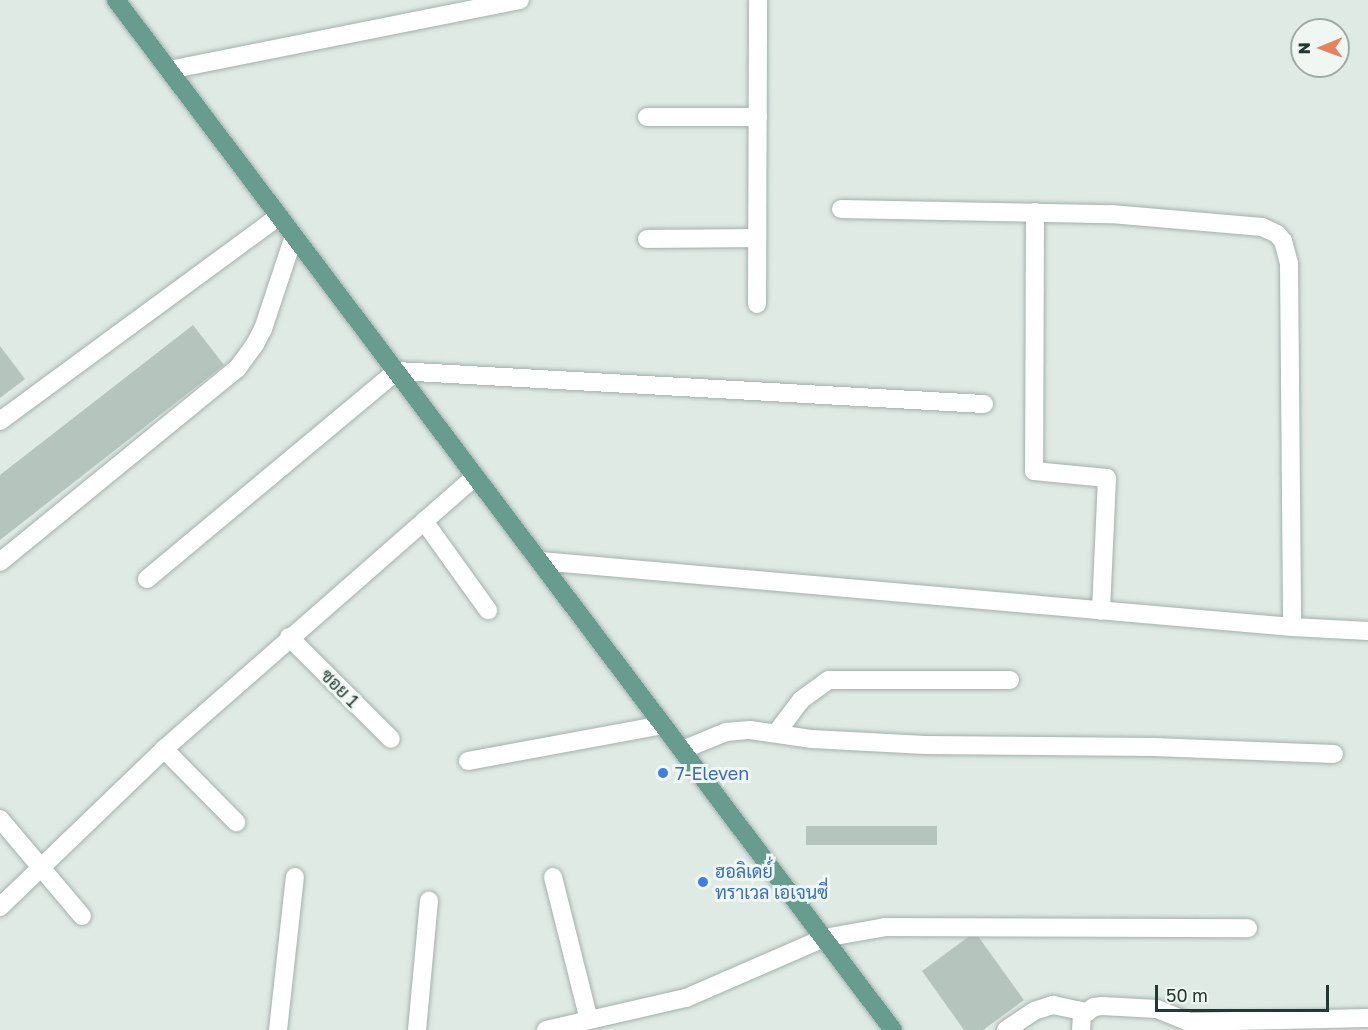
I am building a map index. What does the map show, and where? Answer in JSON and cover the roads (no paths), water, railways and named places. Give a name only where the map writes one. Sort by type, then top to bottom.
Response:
[{"type":"main road","points":[[116,0],[894,1030]]},
{"type":"street","points":[[169,70],[520,0]]},
{"type":"street","points":[[757,304],[758,0]]},
{"type":"street","points":[[647,117],[758,117]]},
{"type":"street","points":[[842,208],[1111,214],[1262,227],[1277,234],[1283,241],[1289,264],[1292,627]]},
{"type":"street","points":[[1035,212],[1034,471],[1107,478],[1101,611]]},
{"type":"street","points":[[0,421],[279,216]]},
{"type":"street","points":[[0,562],[237,369],[255,344],[262,328],[294,236]]},
{"type":"street","points":[[647,239],[757,238]]},
{"type":"street","points":[[147,579],[397,371],[984,404]]},
{"type":"street","points":[[0,907],[164,749],[289,637],[476,477]]},
{"type":"street","points":[[424,521],[488,610]]},
{"type":"street","points":[[540,561],[1101,611],[1368,631]]},
{"type":"street","name":"ซอย 1","points":[[289,637],[391,739]]},
{"type":"street","points":[[777,732],[801,700],[829,680],[1010,680]]},
{"type":"street","points":[[468,761],[663,725]]},
{"type":"street","points":[[682,750],[726,732],[750,730],[777,732],[812,739],[925,745],[1154,747],[1334,753]]},
{"type":"street","points":[[164,749],[236,822]]},
{"type":"street","points":[[0,819],[82,916]]},
{"type":"street","points":[[278,1030],[295,877]]},
{"type":"street","points":[[553,877],[589,1020]]},
{"type":"street","points":[[417,1030],[429,902]]},
{"type":"street","points":[[546,1030],[696,994],[824,938],[885,927],[1248,928]]},
{"type":"street","points":[[1006,1030],[1035,1011],[1053,1005],[1087,1012]]},
{"type":"street","points":[[1082,1030],[1083,1016],[1102,1006],[1157,1009],[1184,1026],[1368,1018]]},
{"type":"place","name":"7-Eleven","points":[[663,773]]},
{"type":"place","name":"ฮอลิเดย์่ ทราเวล เอเจนซี่","points":[[703,882]]}]
